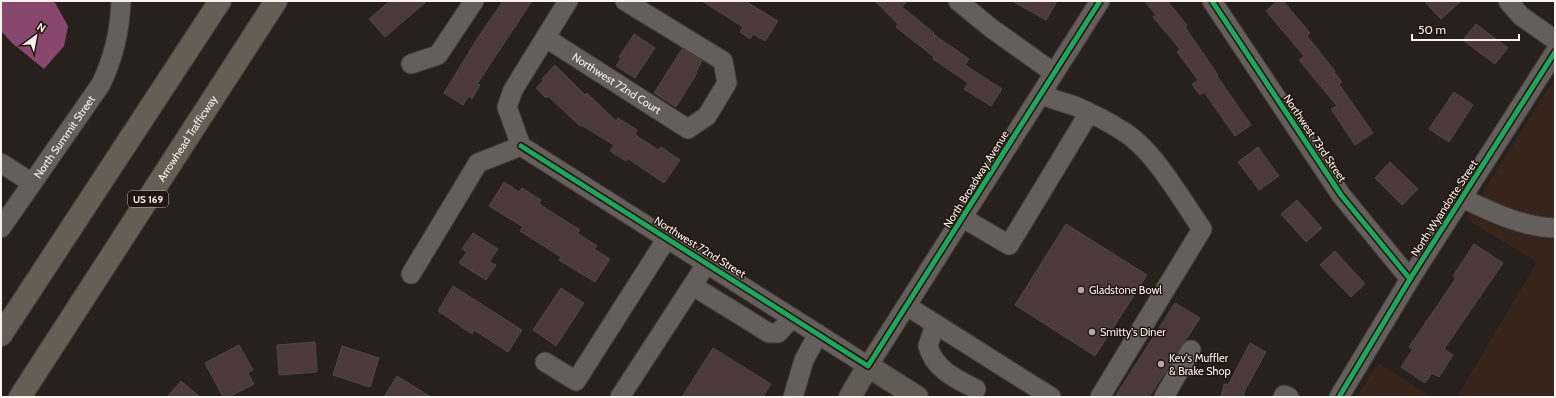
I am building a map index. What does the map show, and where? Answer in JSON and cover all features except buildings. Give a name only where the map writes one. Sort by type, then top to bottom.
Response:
[{"type":"highway","points":[[1,335],[220,1]]},
{"type":"highway","name":"Arrowhead Trafficway","points":[[20,397],[276,1]]},
{"type":"main road","name":"North Broadway Avenue","points":[[850,397],[868,366]]},
{"type":"main road","name":"Northwest 72nd Street","points":[[868,366],[917,397]]},
{"type":"street","name":"North Summit Street","points":[[1,228],[101,84],[110,64],[117,41],[121,1]]},
{"type":"street","points":[[411,64],[438,54],[474,1]]},
{"type":"street","points":[[411,274],[478,163],[521,146],[507,107],[513,90],[568,1]]},
{"type":"street","name":"Northwest 72nd Court","points":[[546,38],[688,129],[707,116],[727,83],[723,61],[625,1]]},
{"type":"street","points":[[958,1],[991,28],[1054,73]]},
{"type":"street","name":"North Broadway Avenue","points":[[868,366],[1100,1]]},
{"type":"street","name":"Northwest 73rd Street","points":[[1212,1],[1341,195],[1410,279]]},
{"type":"street","points":[[1508,1],[1521,16],[1555,40]]},
{"type":"street","name":"North Wyandotte Street","points":[[1340,397],[1410,279],[1555,52]]},
{"type":"street","points":[[1041,94],[1055,101],[1074,106],[1089,113],[1123,131],[1135,140],[1157,163],[1202,229],[1100,397]]},
{"type":"street","points":[[963,218],[1009,245],[1089,113]]},
{"type":"street","name":"Northwest 72nd Street","points":[[521,146],[868,366]]},
{"type":"street","points":[[1,163],[32,183]]},
{"type":"street","points":[[1462,198],[1495,214],[1538,227],[1555,228]]},
{"type":"street","points":[[545,362],[576,381],[667,238]]},
{"type":"street","points":[[620,397],[707,263]]},
{"type":"street","points":[[693,286],[769,333],[778,333],[792,318]]},
{"type":"street","points":[[907,306],[1051,397]]},
{"type":"street","points":[[935,324],[928,346],[936,363],[954,378],[979,394]]},
{"type":"street","points":[[793,397],[804,360],[818,334]]},
{"type":"street","points":[[1164,397],[1191,350]]},
{"type":"street","points":[[1283,397],[1289,397]]},
{"type":"shaded area","points":[[1,1],[54,1],[68,26],[64,46],[44,69],[12,43],[1,31]]},
{"type":"shaded area","points":[[1555,78],[1555,397],[1457,397],[1537,262],[1466,219]]},
{"type":"shaded area","points":[[1378,363],[1432,397],[1357,397]]},
{"type":"cycle path","points":[[521,146],[868,366],[1100,1]]},
{"type":"cycle path","points":[[1212,1],[1341,195],[1410,279]]},
{"type":"cycle path","points":[[1339,397],[1410,279],[1555,52]]},
{"type":"place","name":"Gladstone Bowl","points":[[1081,290]]},
{"type":"place","name":"Smitty's Diner","points":[[1092,332]]},
{"type":"place","name":"Kev's Muffler & Brake Shop","points":[[1161,364]]}]
